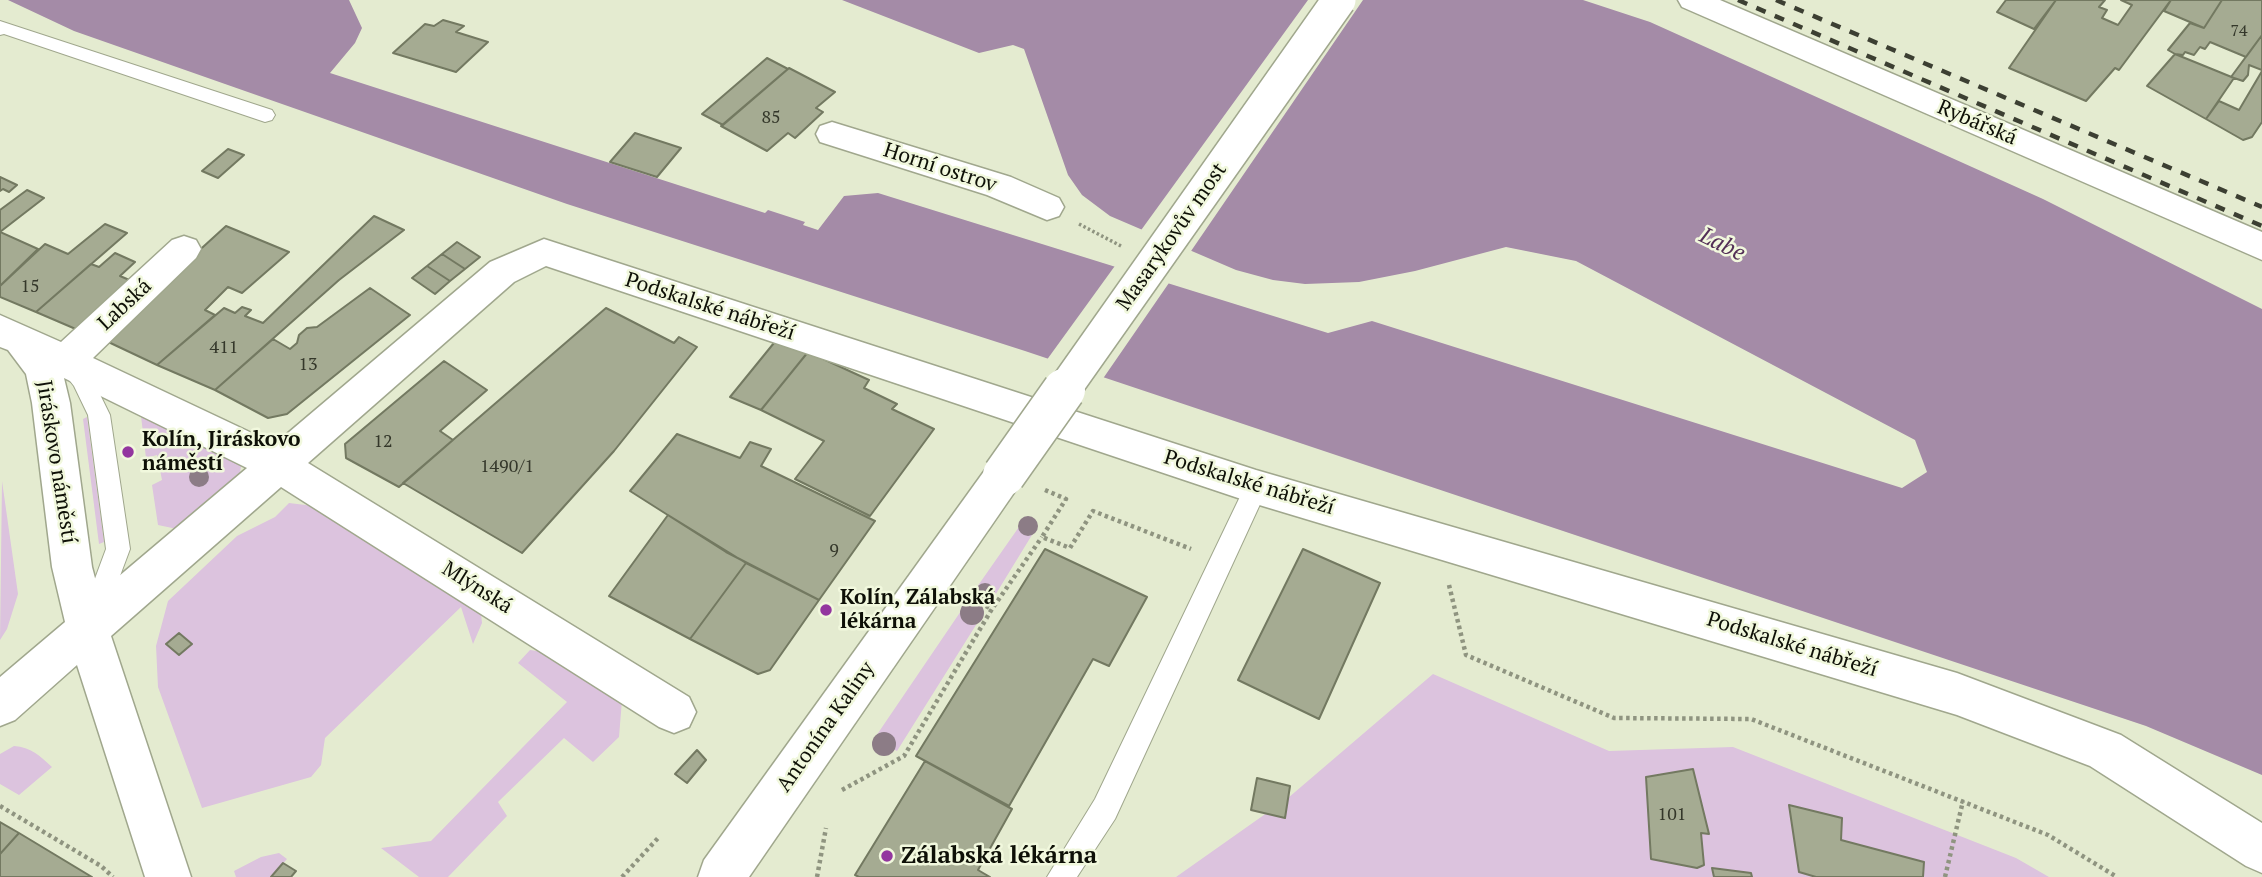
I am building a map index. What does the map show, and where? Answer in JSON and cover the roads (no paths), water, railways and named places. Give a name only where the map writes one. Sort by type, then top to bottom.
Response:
[{"type":"street","name":"Masarykovův most","points":[[1004,475],[1339,0]]},
{"type":"street","name":"Rybářská","points":[[1693,0],[2262,247]]},
{"type":"street","name":"Horní ostrov","points":[[832,134],[999,186],[1047,207]]},
{"type":"street","name":"Labská","points":[[65,361],[184,249]]},
{"type":"street","name":"Podskalské nábřeží","points":[[279,465],[502,272],[544,252],[1256,487],[1957,694],[2105,750],[2262,850]]},
{"type":"street","name":"Jiráskovo náměstí","points":[[9,334],[279,465]]},
{"type":"street","name":"Jiráskovo náměstí","points":[[9,334],[35,356],[44,373],[51,403],[72,567],[88,632],[168,877]]},
{"type":"street","points":[[0,705],[279,465]]},
{"type":"street","name":"Mlýnská","points":[[279,465],[674,712]]},
{"type":"street","name":"Antonína Kaliny","points":[[721,877],[1004,475]]},
{"type":"lane","points":[[0,29],[2,27],[265,115]]},
{"type":"lane","points":[[65,361],[82,380],[99,415],[118,549],[88,632]]},
{"type":"lane","points":[[1061,877],[1105,809],[1256,487]]},
{"type":"water","name":"Labe","points":[[8,0],[349,0],[362,28],[355,43],[330,73],[765,213],[768,210],[805,222],[803,225],[818,230],[844,196],[878,193],[1328,333],[1372,321],[1902,488],[1927,472],[1915,440],[1576,261],[1506,247],[1415,271],[1359,282],[1305,284],[1273,280],[1236,270],[1110,216],[1082,195],[1068,175],[1024,49],[1013,45],[979,53],[842,0],[1583,0],[1650,22],[2043,199],[2262,309],[2262,775],[2146,726],[1025,351],[567,204],[74,31]]},
{"type":"railway","points":[[1738,0],[2262,226]]},
{"type":"railway","points":[[1776,0],[2262,207]]},
{"type":"place","name":"Kolín, Jiráskovo náměstí","points":[[128,452]]},
{"type":"place","name":"Kolín, Zálabská lékárna","points":[[826,610]]},
{"type":"place","name":"Zálabská lékárna","points":[[887,856]]}]
